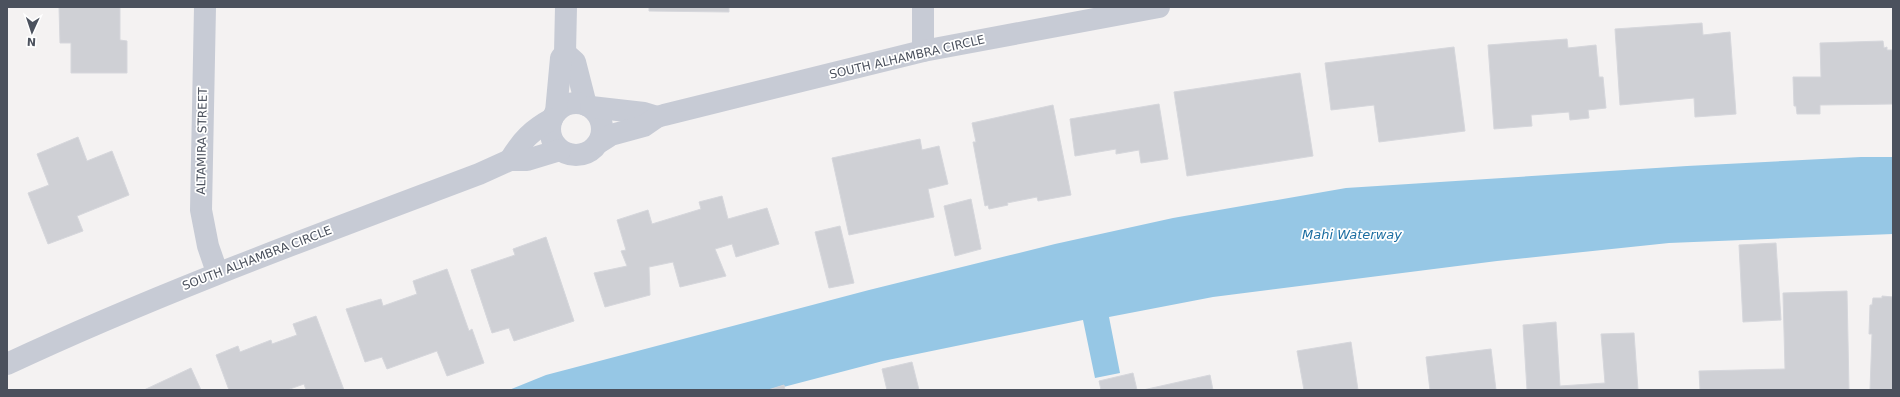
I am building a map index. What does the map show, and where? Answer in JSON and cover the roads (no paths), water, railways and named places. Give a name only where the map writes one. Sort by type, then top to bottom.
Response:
[{"type":"street","name":"ALTAMIRA STREET","points":[[205,7],[201,210],[205,232],[217,272]]},
{"type":"street","points":[[510,160],[520,144],[535,129],[554,116],[570,104],[589,106],[596,111],[602,123],[603,129],[600,142],[591,151],[585,154],[572,155],[560,150],[552,139],[550,126],[554,116],[560,58],[565,53],[566,7]]},
{"type":"street","points":[[923,7],[923,51]]},
{"type":"street","name":"SOUTH ALHAMBRA CIRCLE","points":[[600,142],[611,135],[644,126],[657,117],[923,51],[1159,7]]},
{"type":"street","points":[[565,53],[575,62],[589,106]]},
{"type":"street","name":"SOUTH ALHAMBRA CIRCLE","points":[[589,106],[644,113],[657,117]]},
{"type":"street","name":"SOUTH ALHAMBRA CIRCLE","points":[[7,364],[114,315],[217,272],[472,176],[510,160],[527,160],[560,150]]},
{"type":"water","name":"Mahi Waterway","points":[[1861,157],[1893,157],[1893,234],[1669,243],[1497,261],[1213,297],[1109,317],[1120,373],[1095,378],[1083,320],[883,361],[772,390],[509,390],[546,375],[869,290],[1055,244],[1173,218],[1346,188],[1687,166]]}]
